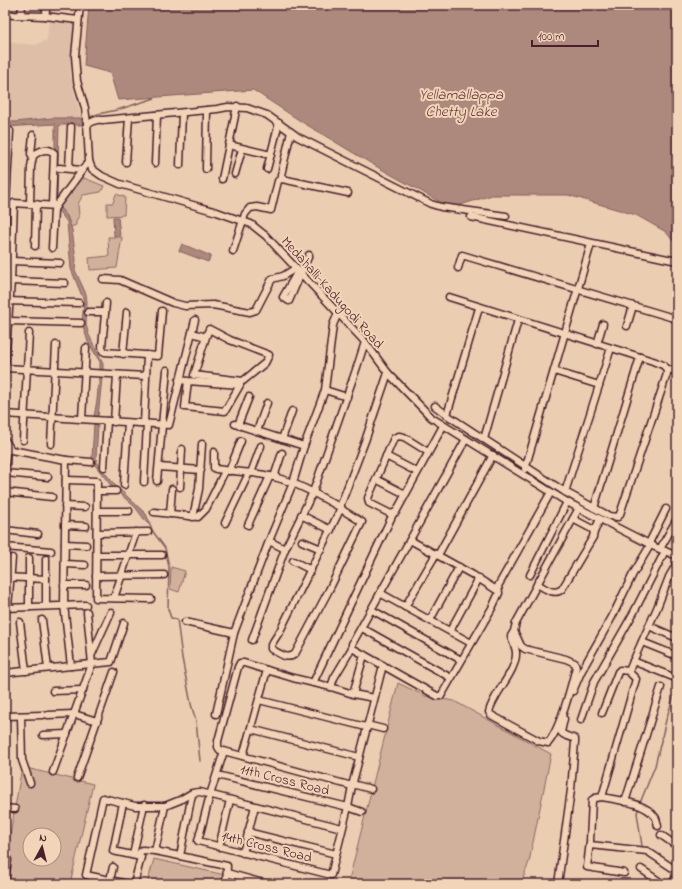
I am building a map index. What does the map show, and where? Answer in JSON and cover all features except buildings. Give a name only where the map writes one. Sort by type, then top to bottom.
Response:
[{"type":"street","points":[[21,16],[22,5]]},
{"type":"street","points":[[45,16],[47,5]]},
{"type":"street","points":[[54,205],[89,161],[85,108],[77,81],[75,56],[80,5]]},
{"type":"street","points":[[5,14],[45,16],[78,20]]},
{"type":"street","points":[[87,124],[98,119],[129,118],[237,106],[247,108],[267,115],[291,132],[431,204],[441,207],[506,216]]},
{"type":"street","points":[[222,179],[237,106]]},
{"type":"street","points":[[206,169],[207,110]]},
{"type":"street","points":[[180,165],[182,113]]},
{"type":"street","points":[[155,163],[157,115]]},
{"type":"street","points":[[126,162],[129,118]]},
{"type":"street","points":[[266,169],[280,123]]},
{"type":"street","points":[[69,168],[71,127]]},
{"type":"street","points":[[10,131],[5,203],[54,205]]},
{"type":"street","points":[[282,178],[281,174],[291,132]]},
{"type":"street","points":[[33,135],[31,154],[33,156],[31,167],[35,246]]},
{"type":"street","points":[[229,145],[270,155]]},
{"type":"street","points":[[235,174],[242,149]]},
{"type":"street","points":[[33,156],[43,150],[52,151],[54,153],[52,248]]},
{"type":"street","name":"Medahalli-Kadugodi Road","points":[[89,161],[92,169],[102,176],[120,184],[217,212],[251,224],[266,236],[338,313],[365,342],[388,373],[432,418],[567,502],[677,556]]},
{"type":"street","points":[[59,168],[82,170]]},
{"type":"street","points":[[282,178],[285,180],[348,193]]},
{"type":"street","points":[[233,251],[245,214],[250,208],[257,207],[271,210],[278,181],[282,178]]},
{"type":"street","points":[[14,203],[11,281],[7,301],[5,367],[145,376]]},
{"type":"street","points":[[471,217],[591,244],[677,261]]},
{"type":"street","points":[[523,474],[591,244]]},
{"type":"street","points":[[298,271],[289,301],[282,297],[298,271],[309,255]]},
{"type":"street","points":[[458,268],[462,255],[677,319]]},
{"type":"street","points":[[12,261],[60,263]]},
{"type":"street","points":[[103,279],[120,280],[173,303],[185,306],[214,305],[250,312],[256,310],[272,279],[298,271]]},
{"type":"street","points":[[11,281],[65,283]]},
{"type":"street","points":[[449,297],[479,308],[640,357],[666,366],[668,369],[677,371]]},
{"type":"street","points":[[7,301],[79,303]]},
{"type":"street","points":[[106,303],[102,346],[103,351],[123,354],[158,356],[162,311]]},
{"type":"street","points":[[627,326],[633,306]]},
{"type":"street","points":[[447,415],[479,308]]},
{"type":"street","points":[[88,312],[105,312]]},
{"type":"street","points":[[123,354],[127,312]]},
{"type":"street","points":[[216,714],[234,633],[293,483],[304,446],[325,390],[333,325],[338,313]]},
{"type":"street","points":[[5,414],[169,425],[195,320]]},
{"type":"street","points":[[484,439],[518,320]]},
{"type":"street","points":[[7,323],[81,323]]},
{"type":"street","points":[[597,344],[603,324]]},
{"type":"street","points":[[209,329],[230,340],[268,356],[265,363],[243,381],[194,375],[206,337],[209,329]]},
{"type":"street","points":[[23,440],[29,333]]},
{"type":"street","points":[[192,333],[206,337]]},
{"type":"street","points":[[252,640],[286,549],[313,492],[365,342]]},
{"type":"street","points":[[52,444],[56,345]]},
{"type":"street","points":[[82,419],[86,348]]},
{"type":"street","points":[[565,492],[611,348]]},
{"type":"street","points":[[144,482],[145,376],[147,355]]},
{"type":"street","points":[[594,508],[640,357]]},
{"type":"street","points":[[435,406],[565,492],[613,517],[618,517],[668,369]]},
{"type":"street","points":[[157,481],[167,370]]},
{"type":"street","points":[[554,371],[599,385]]},
{"type":"street","points":[[214,452],[214,468],[216,470],[272,476],[293,483],[313,492],[341,508],[362,522],[329,590],[295,654],[291,657],[288,658],[271,649],[271,644],[280,631],[341,508],[341,504],[365,441],[388,373]]},
{"type":"street","points":[[114,422],[117,375]]},
{"type":"street","points":[[179,380],[240,385],[225,411],[185,407],[188,381]]},
{"type":"street","points":[[325,390],[346,397]]},
{"type":"street","points":[[249,397],[236,424],[304,446]]},
{"type":"street","points":[[257,431],[267,403]]},
{"type":"street","points":[[282,439],[292,411]]},
{"type":"street","points":[[104,467],[107,421]]},
{"type":"street","points":[[124,485],[128,422]]},
{"type":"street","points":[[312,683],[393,514],[396,512],[443,426]]},
{"type":"street","points":[[393,514],[369,503],[368,501],[376,478],[394,438],[399,436],[428,452]]},
{"type":"street","points":[[5,437],[5,466]]},
{"type":"street","points":[[154,512],[198,517],[206,509],[227,471],[240,440]]},
{"type":"street","points":[[331,687],[334,678],[352,648],[352,644],[466,440]]},
{"type":"street","points":[[6,442],[11,450],[66,460],[91,462]]},
{"type":"street","points":[[193,517],[199,489],[202,444]]},
{"type":"street","points":[[225,522],[250,473],[261,446]]},
{"type":"street","points":[[180,487],[182,449]]},
{"type":"street","points":[[248,525],[282,453]]},
{"type":"street","points":[[406,607],[493,455]]},
{"type":"street","points":[[386,456],[417,472]]},
{"type":"street","points":[[66,460],[64,605],[71,666]]},
{"type":"street","points":[[159,467],[201,470]]},
{"type":"street","points":[[5,473],[48,477]]},
{"type":"street","points":[[376,478],[405,494]]},
{"type":"street","points":[[66,480],[97,481],[96,598],[152,598]]},
{"type":"street","points":[[170,514],[172,489]]},
{"type":"street","points":[[97,491],[116,491]]},
{"type":"street","points":[[5,492],[52,497]]},
{"type":"street","points":[[352,648],[436,696],[441,696],[492,608],[499,593],[498,586],[551,492]]},
{"type":"street","points":[[530,575],[567,502]]},
{"type":"street","points":[[65,506],[85,506]]},
{"type":"street","points":[[514,631],[521,646],[525,649],[566,659],[575,664],[576,667],[568,697],[554,733],[548,743],[539,741],[491,715],[489,712],[500,688],[515,662],[516,651],[511,636],[516,623],[579,508]]},
{"type":"street","points":[[558,884],[575,742],[575,739],[561,732],[561,726],[581,672],[612,617],[633,574],[650,544],[666,509]]},
{"type":"street","points":[[97,511],[129,511]]},
{"type":"street","points":[[301,515],[331,530]]},
{"type":"street","points":[[573,519],[592,529],[594,532]]},
{"type":"street","points":[[537,584],[553,592],[562,589],[593,537],[600,519]]},
{"type":"street","points":[[581,720],[594,682],[634,612],[677,519]]},
{"type":"street","points":[[65,525],[86,526]]},
{"type":"street","points":[[5,530],[38,534]]},
{"type":"street","points":[[114,598],[136,532]]},
{"type":"street","points":[[97,533],[148,532]]},
{"type":"street","points":[[410,540],[479,578],[498,591]]},
{"type":"street","points":[[269,541],[286,549]]},
{"type":"street","points":[[302,541],[321,549]]},
{"type":"street","points":[[65,544],[86,545]]},
{"type":"street","points":[[5,548],[51,551]]},
{"type":"street","points":[[96,555],[162,555]]},
{"type":"street","points":[[12,558],[7,577],[6,608],[86,605]]},
{"type":"street","points":[[29,558],[29,607]]},
{"type":"street","points":[[46,560],[46,606]]},
{"type":"street","points":[[293,561],[310,570]]},
{"type":"street","points":[[629,671],[669,577],[677,563]]},
{"type":"street","points":[[65,564],[86,565]]},
{"type":"street","points":[[430,620],[459,567]]},
{"type":"street","points":[[96,576],[164,575]]},
{"type":"street","points":[[7,577],[46,579]]},
{"type":"street","points":[[450,631],[479,578]]},
{"type":"street","points":[[64,585],[86,585]]},
{"type":"street","points":[[380,593],[471,643]]},
{"type":"street","points":[[372,610],[461,660]]},
{"type":"street","points":[[53,772],[92,664],[87,612]]},
{"type":"street","points":[[92,655],[111,612]]},
{"type":"street","points":[[42,620],[48,668]]},
{"type":"street","points":[[20,622],[26,671]]},
{"type":"street","points":[[184,622],[234,633]]},
{"type":"street","points":[[5,673],[111,662],[124,623]]},
{"type":"street","points":[[649,626],[677,638]]},
{"type":"street","points":[[362,628],[451,678]]},
{"type":"street","points":[[642,642],[677,656]]},
{"type":"street","points":[[353,694],[364,655]]},
{"type":"street","points":[[633,661],[673,677]]},
{"type":"street","points":[[371,789],[220,750],[218,747],[218,741],[240,663],[353,694],[374,698]]},
{"type":"street","points":[[248,832],[336,854],[358,757],[383,665]]},
{"type":"street","points":[[244,756],[267,670]]},
{"type":"street","points":[[602,713],[618,672],[620,670],[629,671]]},
{"type":"street","points":[[602,798],[636,684],[636,679],[628,672],[629,671]]},
{"type":"street","points":[[77,778],[114,672]]},
{"type":"street","points":[[626,802],[661,687]]},
{"type":"street","points":[[52,691],[83,690]]},
{"type":"street","points":[[259,700],[383,729]]},
{"type":"street","points":[[5,716],[74,714],[97,720]]},
{"type":"street","points":[[21,716],[22,760],[30,783]]},
{"type":"street","points":[[251,729],[358,757]]},
{"type":"street","points":[[43,735],[67,734]]},
{"type":"street","points":[[210,795],[224,751]]},
{"type":"street","name":"11th Cross Road","points":[[217,775],[348,806],[362,812]]},
{"type":"street","points":[[128,884],[86,875],[103,798],[136,806],[165,806],[194,792],[200,792],[342,828]]},
{"type":"street","points":[[180,856],[192,793]]},
{"type":"street","name":"14th Cross Road","points":[[210,795],[198,841],[331,875],[336,854]]},
{"type":"street","points":[[624,873],[587,867],[590,845],[592,800],[595,798],[602,798],[626,802],[646,808],[656,817],[658,826]]},
{"type":"street","points":[[219,847],[230,800]]},
{"type":"street","points":[[123,803],[113,851],[141,857],[134,884]]},
{"type":"street","points":[[135,855],[144,805]]},
{"type":"street","points":[[155,852],[165,806]]},
{"type":"street","points":[[243,853],[255,806]]},
{"type":"street","points":[[5,808],[15,809]]},
{"type":"street","points":[[661,835],[677,846]]},
{"type":"street","points":[[590,845],[647,851],[677,871]]},
{"type":"street","points":[[135,855],[142,850],[227,866],[226,884]]},
{"type":"street","points":[[5,855],[8,860],[5,878]]},
{"type":"street","points":[[110,880],[113,867]]},
{"type":"street","points":[[641,869],[663,884]]},
{"type":"street","points":[[227,873],[266,884]]},
{"type":"street","points":[[672,884],[677,875]]},
{"type":"shaded area","points":[[49,21],[75,24],[70,74],[81,118],[52,118],[15,122],[5,121],[5,42],[35,45],[47,40]]},
{"type":"shaded area","points":[[84,178],[104,186],[101,192],[83,195],[78,204],[79,216],[76,221],[76,225],[71,227],[67,216],[59,207]]},
{"type":"shaded area","points":[[116,194],[125,197],[124,215],[107,216],[107,203],[113,203]]},
{"type":"shaded area","points":[[108,237],[122,237],[117,268],[90,270],[89,258],[109,256]]},
{"type":"shaded area","points":[[171,567],[185,571],[179,592],[170,589]]},
{"type":"shaded area","points":[[398,683],[425,696],[454,701],[551,754],[529,862],[521,884],[348,884]]},
{"type":"shaded area","points":[[22,767],[93,784],[70,884],[8,883],[9,841]]},
{"type":"shaded area","points":[[154,859],[225,875],[224,884],[147,884]]},
{"type":"water","name":"Yellamallappa Chetty Lake","points":[[89,5],[677,5],[677,246],[666,232],[636,215],[568,195],[492,195],[451,208],[372,164],[302,122],[253,90],[118,100],[110,73],[84,66]]},
{"type":"water","points":[[52,118],[81,118],[83,125],[59,125],[57,199],[53,200],[55,124],[5,127],[5,121],[15,122]]},
{"type":"water","points":[[59,207],[67,216],[72,230],[76,259],[75,270],[86,294],[86,325],[89,335],[103,364],[103,371],[100,370],[100,362],[88,342],[82,323],[84,301],[71,269],[67,222],[56,208]]},
{"type":"water","points":[[113,217],[118,217],[120,236],[114,236]]},
{"type":"water","points":[[182,244],[211,256],[208,262],[179,251]]},
{"type":"water","points":[[99,378],[102,378],[98,417],[94,417],[97,400]]},
{"type":"water","points":[[94,424],[98,424],[97,463],[115,485],[146,514],[150,523],[147,523],[135,507],[113,488],[94,464],[92,457]]},
{"type":"waterway","points":[[88,118],[155,98]]},
{"type":"waterway","points":[[148,522],[165,548],[169,567],[168,609],[171,618],[177,619],[182,658],[196,721],[200,761]]},
{"type":"waterway","points":[[640,803],[655,766],[666,720],[677,686]]},
{"type":"waterway","points":[[639,807],[637,813],[642,846]]}]
